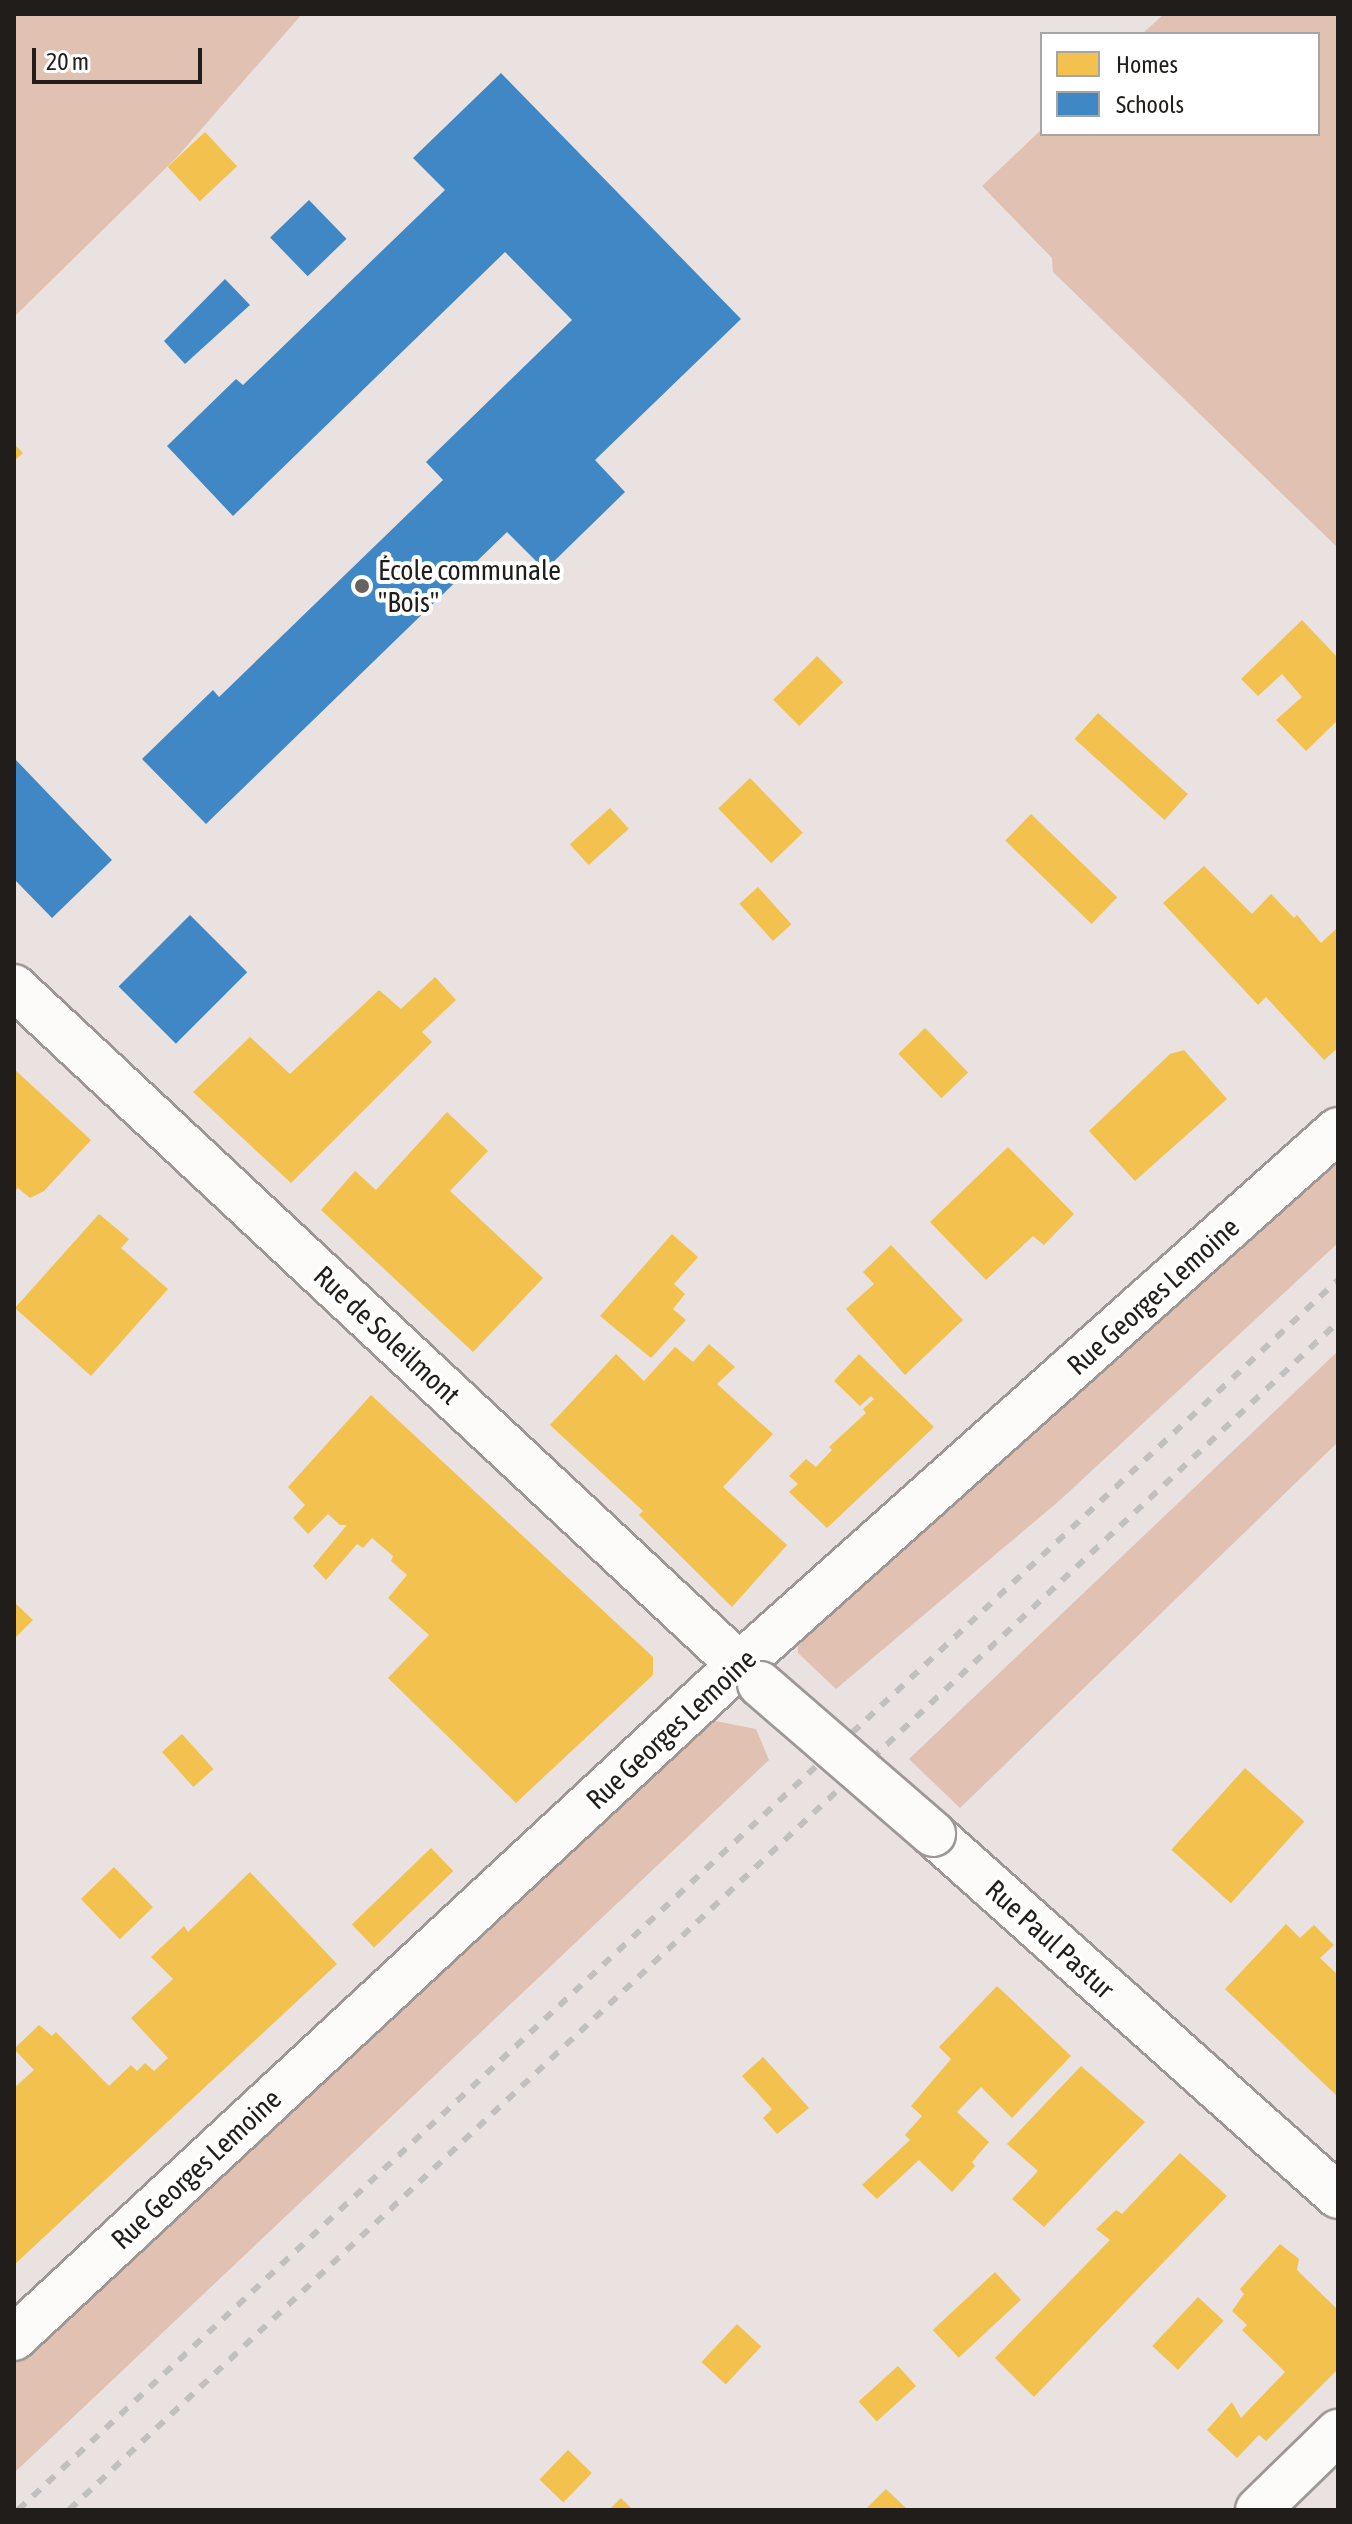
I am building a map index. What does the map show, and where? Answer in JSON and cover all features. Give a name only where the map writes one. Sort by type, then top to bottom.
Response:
[{"type":"street","name":"Rue de Soleilmont","points":[[14,987],[749,1675]]},
{"type":"street","name":"Rue Georges Lemoine","points":[[14,2338],[749,1675],[1338,1130]]},
{"type":"street","name":"Rue Paul Pastur","points":[[749,1675],[933,1834],[1338,2196]]},
{"type":"street","points":[[1258,2510],[1338,2432]]},
{"type":"shaded area","points":[[14,14],[302,14],[177,157],[14,317]]},
{"type":"shaded area","points":[[1164,14],[1338,14],[1338,548],[1053,272],[1052,258],[982,186],[1040,131],[1040,136],[1320,136],[1320,32],[1144,32]]},
{"type":"shaded area","points":[[1338,1130],[1338,1243],[1059,1501],[836,1689],[798,1653],[796,1615]]},
{"type":"shaded area","points":[[1338,1351],[1338,1442],[960,1808],[909,1759]]},
{"type":"shaded area","points":[[685,1715],[756,1729],[769,1760],[14,2473],[14,2359],[500,1906]]},
{"type":"building: Homes","points":[[205,132],[237,166],[200,201],[168,167]]},
{"type":"building: Homes","points":[[14,444],[23,453],[14,461]]},
{"type":"building: Homes","points":[[1302,620],[1338,658],[1338,720],[1306,751],[1276,720],[1302,697],[1282,674],[1258,696],[1241,679]]},
{"type":"building: Homes","points":[[817,656],[843,682],[799,726],[773,700]]},
{"type":"building: Homes","points":[[1098,713],[1188,794],[1165,820],[1075,739]]},
{"type":"building: Homes","points":[[750,778],[803,833],[771,863],[718,809]]},
{"type":"building: Homes","points":[[610,808],[629,829],[589,865],[570,844]]},
{"type":"building: Homes","points":[[1031,814],[1117,897],[1092,924],[1005,841]]},
{"type":"building: Homes","points":[[1204,866],[1252,914],[1271,894],[1294,918],[1297,915],[1321,943],[1338,927],[1338,1048],[1324,1060],[1266,997],[1258,1005],[1163,903]]},
{"type":"building: Homes","points":[[758,887],[791,924],[773,941],[739,904]]},
{"type":"building: Homes","points":[[435,977],[456,1000],[422,1032],[432,1042],[291,1183],[193,1092],[250,1037],[290,1074],[379,990],[401,1009]]},
{"type":"building: Homes","points":[[925,1028],[968,1073],[941,1098],[898,1054]]},
{"type":"building: Homes","points":[[1184,1050],[1227,1099],[1135,1181],[1089,1131],[1170,1054]]},
{"type":"building: Homes","points":[[14,1069],[91,1140],[44,1191],[30,1198],[18,1188],[14,1192]]},
{"type":"building: Homes","points":[[447,1112],[488,1151],[450,1191],[543,1278],[473,1352],[321,1210],[355,1171],[376,1190]]},
{"type":"building: Homes","points":[[1008,1147],[1074,1214],[1044,1245],[1033,1236],[986,1280],[930,1222]]},
{"type":"building: Homes","points":[[99,1214],[129,1239],[121,1248],[168,1289],[91,1376],[15,1308]]},
{"type":"building: Homes","points":[[672,1234],[698,1257],[674,1284],[685,1294],[673,1309],[686,1320],[651,1358],[600,1316]]},
{"type":"building: Homes","points":[[891,1245],[963,1320],[905,1375],[846,1309],[874,1284],[863,1272]]},
{"type":"building: Homes","points":[[709,1344],[735,1367],[717,1384],[773,1434],[723,1487],[787,1545],[732,1607],[639,1515],[643,1511],[550,1425],[616,1354],[644,1381],[675,1347],[693,1362]]},
{"type":"building: Homes","points":[[859,1354],[934,1427],[827,1528],[789,1492],[798,1484],[789,1476],[806,1459],[816,1467],[832,1450],[829,1447],[866,1413],[863,1409],[874,1399],[871,1396],[860,1406],[834,1381]]},
{"type":"building: Homes","points":[[371,1395],[653,1657],[653,1675],[516,1803],[388,1678],[429,1635],[388,1598],[407,1575],[391,1561],[393,1556],[372,1538],[363,1548],[357,1544],[326,1580],[313,1566],[347,1525],[340,1525],[328,1514],[308,1534],[293,1518],[305,1505],[288,1487]]},
{"type":"building: Homes","points":[[14,1602],[33,1620],[14,1639]]},
{"type":"building: Homes","points":[[182,1734],[213,1769],[193,1787],[162,1752]]},
{"type":"building: Homes","points":[[1245,1768],[1304,1822],[1231,1903],[1171,1850]]},
{"type":"building: Homes","points":[[431,1848],[453,1871],[374,1947],[352,1924]]},
{"type":"building: Homes","points":[[114,1867],[153,1907],[120,1939],[81,1899]]},
{"type":"building: Homes","points":[[250,1872],[337,1964],[14,2265],[14,2088],[34,2070],[14,2049],[39,2025],[52,2036],[56,2032],[109,2086],[131,2065],[137,2071],[145,2063],[154,2071],[168,2058],[131,2018],[173,1979],[151,1957],[184,1926],[188,1932]]},
{"type":"building: Homes","points":[[1286,1924],[1300,1938],[1314,1925],[1334,1945],[1320,1958],[1338,1975],[1338,2097],[1225,1989]]},
{"type":"building: Homes","points":[[997,1986],[1071,2056],[1012,2118],[981,2087],[957,2112],[989,2142],[972,2162],[975,2166],[952,2192],[919,2160],[877,2199],[862,2185],[910,2140],[905,2135],[922,2116],[911,2106],[951,2059],[939,2047]]},
{"type":"building: Homes","points":[[763,2057],[809,2108],[777,2134],[763,2118],[772,2109],[742,2076]]},
{"type":"building: Homes","points":[[1081,2066],[1145,2122],[1044,2227],[1012,2199],[1038,2171],[1007,2144]]},
{"type":"building: Homes","points":[[1180,2153],[1227,2196],[1034,2397],[995,2358],[1110,2240],[1096,2229],[1116,2210],[1122,2214]]},
{"type":"building: Homes","points":[[1280,2244],[1299,2259],[1297,2270],[1338,2310],[1338,2369],[1266,2441],[1259,2435],[1237,2458],[1207,2430],[1232,2402],[1241,2418],[1285,2372],[1242,2330],[1247,2325],[1232,2311],[1244,2294],[1240,2289]]},
{"type":"building: Homes","points":[[995,2272],[1021,2300],[959,2358],[933,2330]]},
{"type":"building: Homes","points":[[1198,2297],[1224,2321],[1178,2370],[1152,2346]]},
{"type":"building: Homes","points":[[737,2324],[761,2347],[726,2385],[702,2362]]},
{"type":"building: Homes","points":[[898,2366],[916,2386],[877,2422],[859,2401]]},
{"type":"building: Homes","points":[[568,2450],[592,2473],[563,2502],[540,2479]]},
{"type":"building: Homes","points":[[886,2489],[908,2510],[865,2510]]},
{"type":"building: Homes","points":[[621,2498],[633,2510],[609,2510]]},
{"type":"building: Schools","points":[[501,73],[741,319],[595,460],[625,492],[545,570],[507,532],[206,824],[142,759],[213,690],[219,697],[443,480],[426,462],[572,320],[505,252],[233,516],[167,446],[236,379],[243,385],[445,190],[413,158]]},
{"type":"building: Schools","points":[[309,200],[347,239],[308,276],[270,238]]},
{"type":"building: Schools","points":[[225,279],[250,305],[185,364],[164,341]]},
{"type":"building: Schools","points":[[14,758],[112,860],[52,918],[14,879]]},
{"type":"building: Schools","points":[[190,915],[247,972],[176,1044],[119,986]]},
{"type":"railway","points":[[18,2510],[1338,1280]]},
{"type":"railway","points":[[69,2510],[1338,1322]]},
{"type":"place","name":"École communale \"Bois\"","points":[[362,586]]}]
